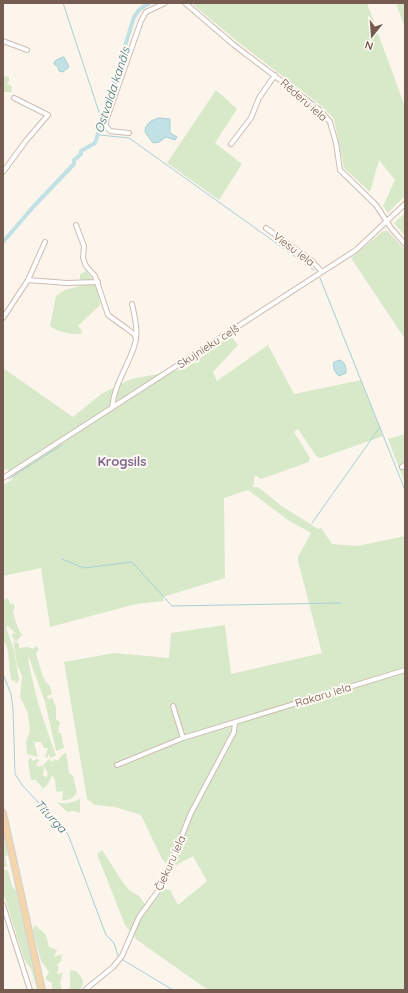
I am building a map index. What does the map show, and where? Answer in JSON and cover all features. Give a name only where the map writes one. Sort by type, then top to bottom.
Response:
[{"type":"main road","points":[[3,813],[42,990]]},
{"type":"street","points":[[129,133],[110,131],[106,126],[106,122],[140,21],[146,12],[165,3]]},
{"type":"street","name":"Rēderu iela","points":[[185,3],[234,45],[321,111],[330,122],[336,143],[340,170],[376,205],[387,222],[405,244]]},
{"type":"street","points":[[3,41],[27,50]]},
{"type":"street","points":[[231,144],[251,118],[259,98],[275,75]]},
{"type":"street","points":[[3,172],[25,142],[48,115],[14,98]]},
{"type":"street","name":"Skujnieku ceļš","points":[[3,478],[356,250],[405,204]]},
{"type":"street","points":[[76,225],[83,241],[83,258],[86,266],[96,276],[108,315],[126,328],[134,335],[136,339]]},
{"type":"street","name":"Viesu iela","points":[[266,228],[312,261],[322,272]]},
{"type":"street","points":[[3,318],[28,280],[45,242]]},
{"type":"street","points":[[28,280],[68,283],[98,282]]},
{"type":"street","points":[[112,408],[113,394],[135,346],[135,316],[132,304]]},
{"type":"street","name":"Rakaru iela","points":[[117,765],[183,738],[405,670]]},
{"type":"street","points":[[173,706],[183,738]]},
{"type":"street","name":"Čiekuru iela","points":[[85,990],[119,961],[136,922],[145,907],[161,887],[191,813],[234,732],[235,722]]},
{"type":"street","points":[[3,905],[30,990]]},
{"type":"green space","points":[[191,3],[367,3],[405,107],[405,196],[388,213],[383,206],[395,180],[379,160],[370,192],[344,168],[334,119],[324,108],[238,42]]},
{"type":"green space","points":[[396,3],[405,3],[405,28]]},
{"type":"green space","points":[[3,76],[9,77],[7,84],[12,86],[11,92],[3,92]]},
{"type":"green space","points":[[216,90],[237,109],[215,143],[242,164],[219,200],[167,163]]},
{"type":"green space","points":[[405,213],[405,236],[394,223]]},
{"type":"green space","points":[[383,231],[388,231],[405,250],[405,286],[403,288],[405,290],[405,339],[351,258]]},
{"type":"green space","points":[[86,271],[96,287],[100,305],[78,326],[82,330],[81,334],[65,333],[53,328],[50,326],[56,296],[65,290],[80,286],[80,274]]},
{"type":"green space","points":[[231,336],[238,345],[213,372],[217,381],[268,345],[294,394],[361,380],[383,436],[321,458],[317,457],[298,429],[294,432],[310,458],[309,462],[261,479],[255,475],[253,487],[258,487],[283,507],[318,529],[321,528],[332,544],[357,546],[405,536],[405,990],[208,990],[137,940],[125,925],[97,854],[102,850],[129,890],[139,896],[147,907],[165,889],[170,890],[178,905],[207,881],[193,856],[171,868],[162,859],[141,815],[115,807],[95,805],[87,799],[64,662],[114,653],[169,658],[171,633],[225,625],[231,674],[322,653],[298,561],[298,557],[311,533],[288,520],[248,490],[224,498],[225,578],[163,597],[164,601],[136,604],[50,627],[41,568],[3,576],[3,485],[13,479],[7,469],[3,471],[3,368],[73,417],[101,394],[131,379],[185,369]]},
{"type":"green space","points":[[405,434],[405,484],[388,439]]},
{"type":"green space","points":[[8,598],[10,604],[12,603],[15,607],[13,611],[17,626],[22,635],[16,642],[11,635],[15,633],[8,626],[6,627],[14,650],[19,680],[16,684],[15,680],[12,681],[8,650],[3,640],[3,600]]},
{"type":"green space","points":[[13,640],[16,643],[19,642],[19,648],[28,647],[33,649],[36,646],[39,649],[36,653],[42,674],[45,681],[50,686],[52,694],[47,696],[49,700],[52,697],[56,707],[56,719],[60,722],[58,733],[61,733],[64,748],[56,751],[45,702],[28,655],[29,665],[38,703],[56,756],[50,758],[49,754],[47,758],[45,757],[48,748],[44,748],[41,742],[34,742],[38,757],[27,754],[26,742],[30,731],[28,713],[20,697],[22,676],[17,665]]},
{"type":"green space","points":[[66,752],[69,773],[73,776],[77,793],[71,799],[62,801],[63,791],[56,791],[55,780],[52,775],[48,784],[43,789],[36,780],[31,780],[28,762],[30,757],[33,761],[36,759],[40,760],[36,764],[39,767],[42,765],[44,768],[43,775],[46,778],[48,773],[43,765],[49,759],[52,762],[54,759],[59,761],[59,758]]},
{"type":"green space","points":[[80,799],[80,813],[74,811],[67,812],[57,802],[66,803]]},
{"type":"green space","points":[[3,830],[8,855],[5,856],[7,867],[3,867]]},
{"type":"green space","points":[[3,870],[8,870],[12,886],[16,891],[39,990],[37,990],[31,969],[24,959],[3,892]]},
{"type":"green space","points":[[35,925],[46,935],[49,947],[57,950],[54,957],[62,954],[61,961],[57,965],[59,968],[57,974],[63,973],[60,982],[62,990],[52,990],[52,983],[45,979],[49,972],[41,961],[33,930]]},
{"type":"green space","points":[[70,970],[76,971],[83,982],[80,990],[66,990],[70,988]]},
{"type":"water","points":[[64,57],[69,67],[63,72],[59,71],[58,67],[54,64],[55,61]]},
{"type":"water","points":[[159,118],[170,119],[170,133],[177,137],[175,140],[166,137],[159,142],[153,143],[145,132],[149,123]]},
{"type":"water","points":[[340,360],[345,365],[346,373],[339,376],[334,369],[333,364],[334,362]]},
{"type":"waterway","points":[[63,3],[102,121]]},
{"type":"waterway","name":"Ostvalda kanāls","points":[[3,242],[34,206],[74,164],[74,160],[81,154],[81,151],[95,143],[134,17],[139,10],[149,3]]},
{"type":"waterway","points":[[97,137],[100,135],[129,138],[314,270]]},
{"type":"waterway","points":[[320,278],[405,490]]},
{"type":"waterway","points":[[312,523],[380,427]]},
{"type":"waterway","points":[[9,479],[62,445]]},
{"type":"waterway","points":[[62,559],[84,568],[132,562],[172,606],[341,603]]},
{"type":"waterway","name":"Titurga","points":[[3,674],[11,694],[13,709],[15,774],[22,785],[68,834],[106,935],[114,943],[118,956]]},
{"type":"waterway","name":"Titurga","points":[[123,960],[173,990]]},
{"type":"district","name":"Krogsils","points":[[122,461]]}]
